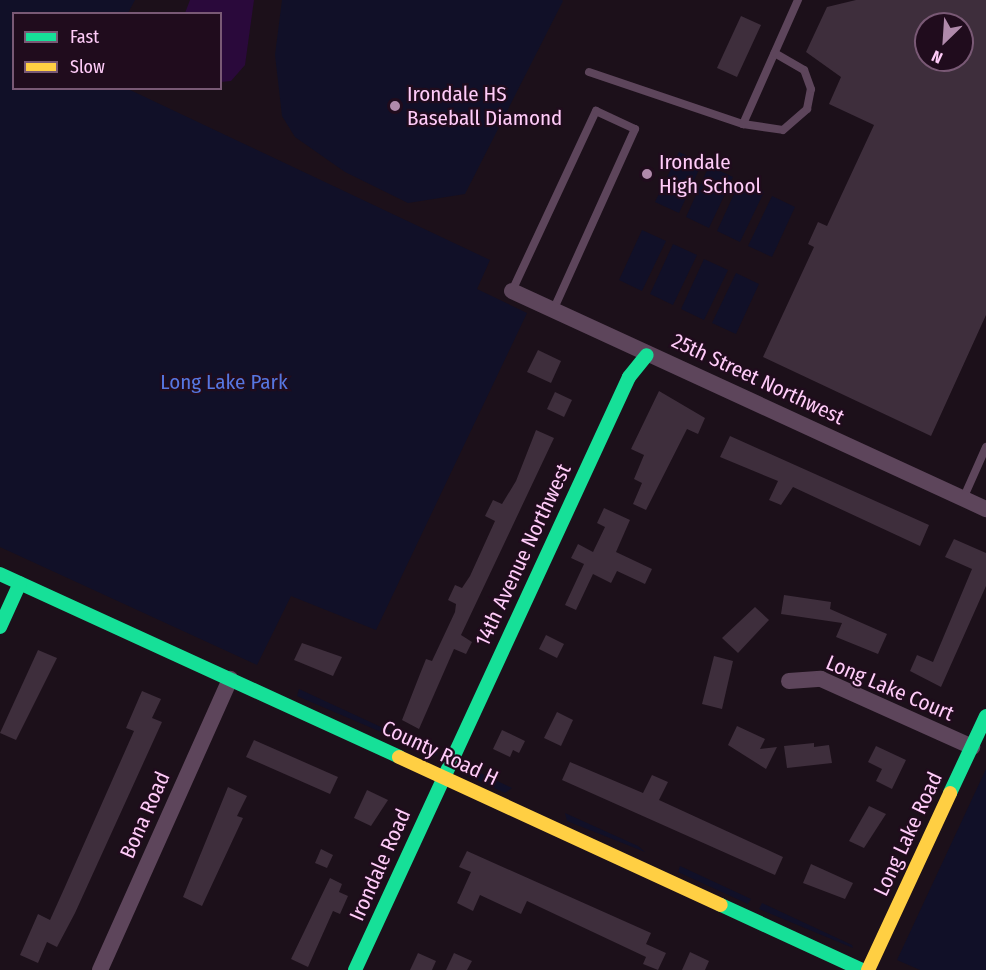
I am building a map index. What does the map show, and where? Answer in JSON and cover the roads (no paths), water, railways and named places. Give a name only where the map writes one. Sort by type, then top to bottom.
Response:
[{"type":"street","name":"25th Street Northwest","points":[[512,291],[986,509]]},
{"type":"street","name":"14th Avenue Northwest","points":[[442,777],[629,378],[647,355]]},
{"type":"street","name":"County Road H","points":[[0,574],[862,970]]},
{"type":"street","points":[[0,627],[20,583]]},
{"type":"street","name":"Bona Road","points":[[100,970],[230,679]]},
{"type":"street","name":"Long Lake Court","points":[[789,681],[821,679],[972,747]]},
{"type":"street","name":"Long Lake Road","points":[[868,970],[986,716]]},
{"type":"street","name":"Irondale Road","points":[[355,970],[442,777]]},
{"type":"lane","points":[[743,124],[798,0]]},
{"type":"lane","points":[[589,72],[743,124],[783,130],[807,110],[812,88],[804,70],[774,53]]},
{"type":"lane","points":[[512,291],[597,111],[635,129],[553,311]]},
{"type":"lane","points":[[963,499],[983,461],[986,447]]},
{"type":"place","name":"Irondale HS Baseball Diamond","points":[[395,106]]},
{"type":"place","name":"Irondale High School","points":[[647,174]]},
{"type":"park label","name":"Long Lake Park","points":[[224,382]]}]
